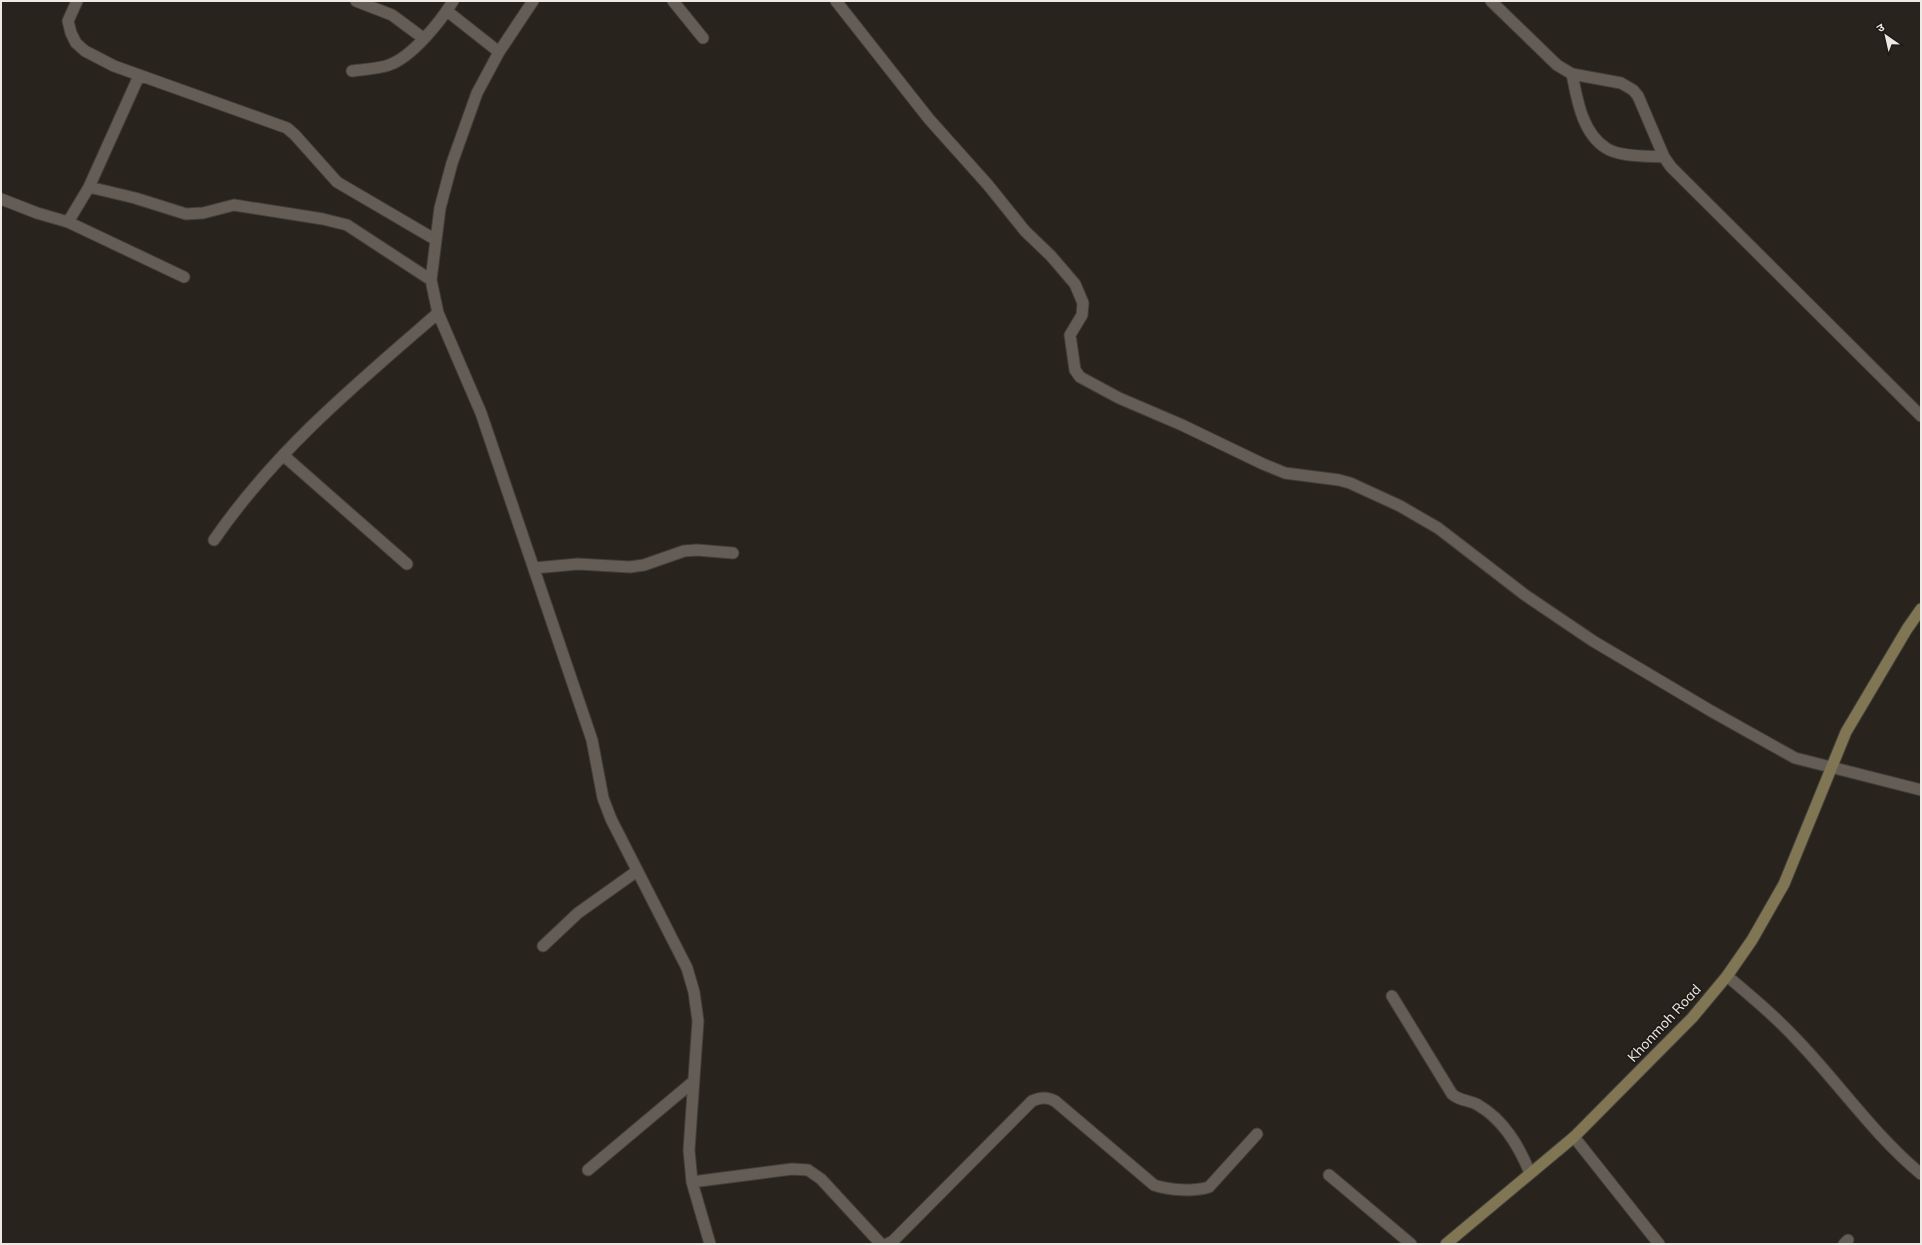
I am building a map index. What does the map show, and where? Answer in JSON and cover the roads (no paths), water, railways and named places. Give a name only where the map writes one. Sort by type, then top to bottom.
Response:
[{"type":"main road","name":"Khonmoh Road","points":[[1446,1244],[1574,1137],[1692,1018],[1727,976],[1752,940],[1784,884],[1830,768],[1846,732],[1906,629],[1921,609]]},
{"type":"street","points":[[77,1],[68,21],[71,33],[76,43],[84,51],[114,66],[139,76],[287,128],[336,182],[436,240]]},
{"type":"street","points":[[356,1],[392,15],[423,38]]},
{"type":"street","points":[[352,71],[384,67],[396,63],[423,38],[447,11],[453,1]]},
{"type":"street","points":[[533,1],[499,52],[477,93],[452,163],[440,208],[430,280],[438,313],[481,413],[592,740],[603,798],[611,819],[687,968],[694,992],[698,1021],[689,1150],[692,1182],[710,1244]]},
{"type":"street","points":[[673,1],[703,38]]},
{"type":"street","points":[[836,1],[929,119],[988,185],[1025,231],[1051,256],[1074,284],[1083,303],[1082,315],[1070,335],[1075,370],[1080,377],[1119,398],[1182,425],[1263,464],[1285,472],[1350,483],[1400,506],[1438,528],[1525,595],[1593,641],[1711,711],[1795,758],[1921,790]]},
{"type":"street","points":[[1491,1],[1557,65],[1572,74],[1622,83],[1633,90],[1638,96],[1664,157],[1681,178],[1921,416]]},
{"type":"street","points":[[447,11],[499,52]]},
{"type":"street","points":[[1572,74],[1582,116],[1588,128],[1600,143],[1611,151],[1635,155],[1664,157]]},
{"type":"street","points":[[68,222],[89,187],[139,76]]},
{"type":"street","points":[[89,187],[135,198],[186,214],[203,213],[234,205],[323,219],[347,225],[430,280]]},
{"type":"street","points":[[1,199],[37,214],[68,222],[184,277]]},
{"type":"street","points":[[214,540],[236,508],[262,477],[322,414],[438,313]]},
{"type":"street","points":[[283,455],[407,564]]},
{"type":"street","points":[[534,568],[578,564],[630,567],[644,565],[684,551],[697,550],[733,553]]},
{"type":"street","points":[[543,946],[578,913],[637,871]]},
{"type":"street","points":[[1727,976],[1786,1028],[1864,1118],[1921,1174]]},
{"type":"street","points":[[1392,996],[1452,1094],[1457,1098],[1480,1106],[1504,1126],[1522,1154],[1530,1173]]},
{"type":"street","points":[[588,1170],[694,1081]]},
{"type":"street","points":[[887,1244],[893,1241],[922,1213],[1032,1101],[1038,1098],[1055,1101],[1154,1185],[1162,1188],[1201,1189],[1209,1187],[1257,1134]]},
{"type":"street","points":[[1574,1137],[1659,1244]]},
{"type":"street","points":[[692,1182],[792,1169],[808,1170],[821,1179],[881,1244]]},
{"type":"street","points":[[1329,1175],[1411,1244]]}]
